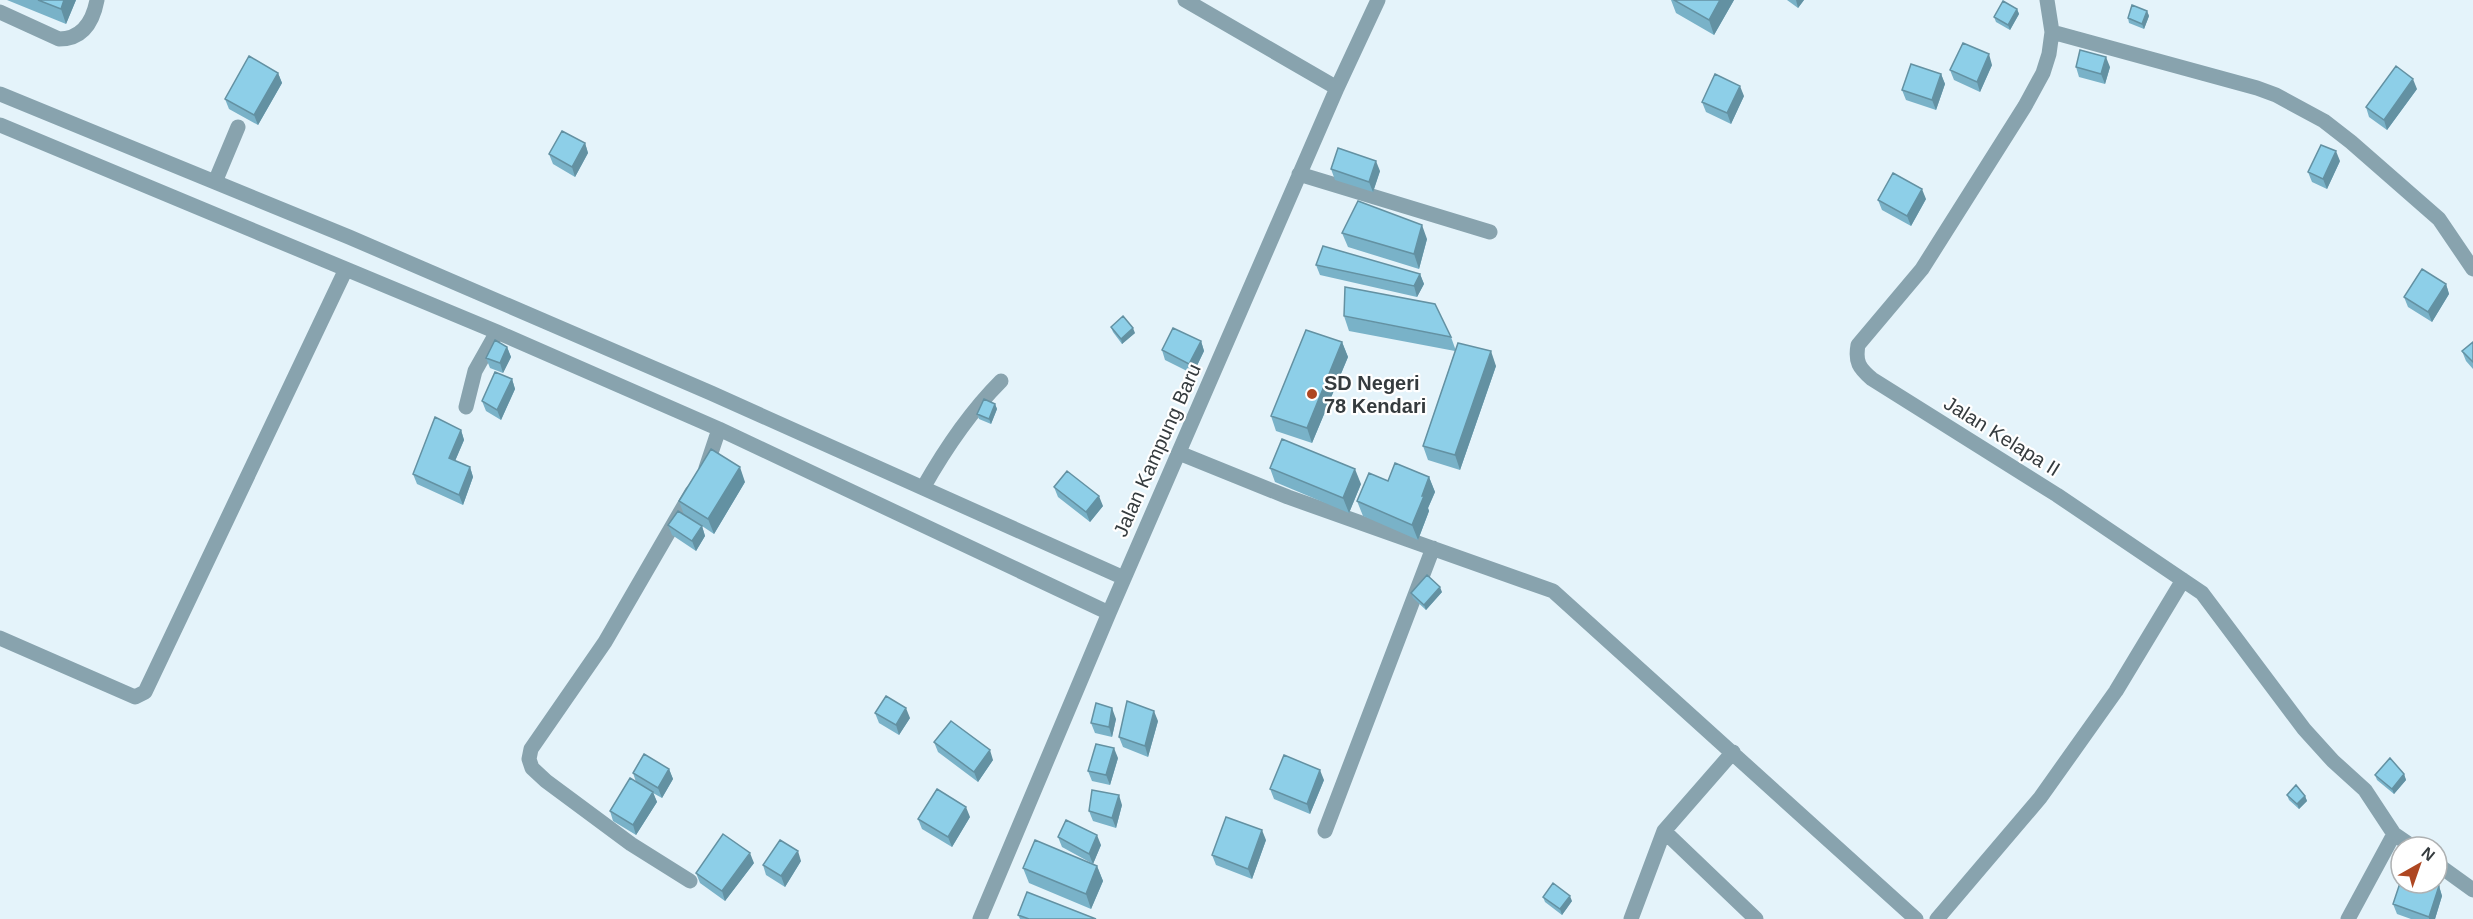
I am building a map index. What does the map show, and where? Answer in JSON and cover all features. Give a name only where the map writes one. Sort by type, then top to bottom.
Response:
[{"type":"street","points":[[0,12],[59,39],[65,39],[80,33],[93,19],[97,0]]},
{"type":"street","points":[[1185,0],[1337,88]]},
{"type":"street","name":"Jalan Kampung Baru","points":[[980,919],[1124,578],[1299,174],[1378,0]]},
{"type":"street","name":"Jalan Kelapa II","points":[[2047,0],[2052,32],[2043,73],[2007,137],[1922,269],[1863,336],[1856,357],[1859,367],[1872,379],[2056,495],[2183,580],[2213,603],[2249,657],[2304,729],[2333,761],[2365,790],[2394,834]]},
{"type":"street","points":[[2052,32],[2257,88],[2316,116],[2411,192],[2444,226],[2473,269]]},
{"type":"street","points":[[0,94],[459,284],[1124,578]]},
{"type":"street","points":[[0,125],[497,332],[719,429],[1109,613]]},
{"type":"street","points":[[215,182],[238,127]]},
{"type":"street","points":[[1299,174],[1490,232]]},
{"type":"street","points":[[0,638],[135,697],[145,692],[346,270]]},
{"type":"street","points":[[466,407],[475,371],[497,332]]},
{"type":"street","points":[[923,488],[946,446],[981,401],[1001,381]]},
{"type":"street","points":[[690,881],[631,844],[546,781],[532,768],[529,759],[531,749],[605,642],[655,558],[709,463],[719,429]]},
{"type":"street","points":[[1179,453],[1288,497],[1553,591],[1916,919]]},
{"type":"street","points":[[1325,831],[1433,548]]},
{"type":"street","points":[[1937,919],[2040,798],[2116,691],[2183,580]]},
{"type":"street","points":[[1631,919],[1664,831],[1733,752]]},
{"type":"street","points":[[1664,831],[1756,919]]},
{"type":"street","points":[[2348,919],[2394,834]]},
{"type":"street","points":[[2449,873],[2473,890]]},
{"type":"building","points":[[38,0],[64,0],[61,9]]},
{"type":"building","points":[[1674,0],[1720,0],[1709,20]]},
{"type":"building","points":[[2003,1],[2017,9],[2008,25],[1994,17]]},
{"type":"building","points":[[2132,5],[2147,11],[2142,24],[2128,18]]},
{"type":"building","points":[[1963,43],[1989,54],[1977,82],[1950,70]]},
{"type":"building","points":[[2080,50],[2106,57],[2101,74],[2076,67]]},
{"type":"building","points":[[249,56],[278,73],[254,115],[225,99]]},
{"type":"building","points":[[1911,64],[1941,74],[1932,100],[1902,90]]},
{"type":"building","points":[[2396,66],[2413,79],[2384,120],[2366,107]]},
{"type":"building","points":[[1715,74],[1740,86],[1727,113],[1702,102]]},
{"type":"building","points":[[562,131],[585,143],[572,167],[549,154]]},
{"type":"building","points":[[2321,145],[2336,151],[2323,179],[2308,172]]},
{"type":"building","points":[[1338,148],[1376,161],[1369,182],[1331,169]]},
{"type":"building","points":[[1893,173],[1922,189],[1907,216],[1878,200]]},
{"type":"building","points":[[1358,201],[1422,225],[1414,254],[1342,233]]},
{"type":"building","points":[[1323,246],[1420,274],[1414,286],[1316,265]]},
{"type":"building","points":[[2422,269],[2446,284],[2428,312],[2404,297]]},
{"type":"building","points":[[1345,287],[1435,304],[1451,337],[1344,316]]},
{"type":"building","points":[[1123,316],[1133,328],[1121,339],[1111,327]]},
{"type":"building","points":[[1173,328],[1201,341],[1189,364],[1162,350]]},
{"type":"building","name":"SD Negeri 78 Kendari","points":[[1306,330],[1342,342],[1307,428],[1271,416]]},
{"type":"building","points":[[495,340],[507,347],[500,363],[486,358]]},
{"type":"building","points":[[2473,342],[2473,362],[2462,351]]},
{"type":"building","points":[[1458,343],[1491,351],[1455,455],[1423,446]]},
{"type":"building","points":[[495,372],[512,379],[497,410],[482,401]]},
{"type":"building","points":[[984,399],[995,404],[989,419],[977,414]]},
{"type":"building","points":[[435,417],[461,430],[449,458],[470,467],[459,495],[413,474]]},
{"type":"building","points":[[1282,439],[1355,469],[1343,498],[1270,468]]},
{"type":"building","points":[[711,449],[740,467],[708,519],[679,501]]},
{"type":"building","points":[[1395,463],[1429,477],[1412,525],[1357,501],[1369,473],[1388,481]]},
{"type":"building","points":[[1067,471],[1099,496],[1086,512],[1054,487]]},
{"type":"building","points":[[678,511],[702,526],[692,541],[668,525]]},
{"type":"building","points":[[1427,575],[1440,587],[1424,605],[1411,593]]},
{"type":"building","points":[[886,696],[906,708],[896,725],[875,713]]},
{"type":"building","points":[[1127,701],[1154,711],[1145,746],[1119,737]]},
{"type":"building","points":[[1096,703],[1112,708],[1109,727],[1091,723]]},
{"type":"building","points":[[951,721],[990,750],[974,772],[934,742]]},
{"type":"building","points":[[1096,744],[1114,748],[1106,775],[1088,771]]},
{"type":"building","points":[[644,754],[669,769],[658,788],[633,773]]},
{"type":"building","points":[[1284,755],[1320,770],[1307,804],[1270,789]]},
{"type":"building","points":[[2390,758],[2404,774],[2392,789],[2375,775]]},
{"type":"building","points":[[630,778],[653,792],[633,825],[610,811]]},
{"type":"building","points":[[2296,785],[2305,796],[2297,804],[2287,795]]},
{"type":"building","points":[[937,789],[966,807],[948,837],[918,819]]},
{"type":"building","points":[[1092,790],[1119,795],[1112,818],[1089,811]]},
{"type":"building","points":[[1226,817],[1262,830],[1248,869],[1212,855]]},
{"type":"building","points":[[1066,820],[1097,835],[1089,854],[1058,837]]},
{"type":"building","points":[[723,834],[750,853],[722,891],[696,873]]},
{"type":"building","points":[[780,840],[798,851],[781,876],[763,865]]},
{"type":"building","points":[[1035,840],[1097,866],[1086,894],[1023,868]]},
{"type":"building","points":[[1553,883],[1570,896],[1560,909],[1543,897]]},
{"type":"building","points":[[1027,892],[1096,919],[1029,919],[1018,915]]},
{"type":"building","points":[[2396,895],[2436,895],[2429,917],[2393,904]]},
{"type":"place","name":"SD Negeri 78 Kendari","points":[[1312,394]]}]
